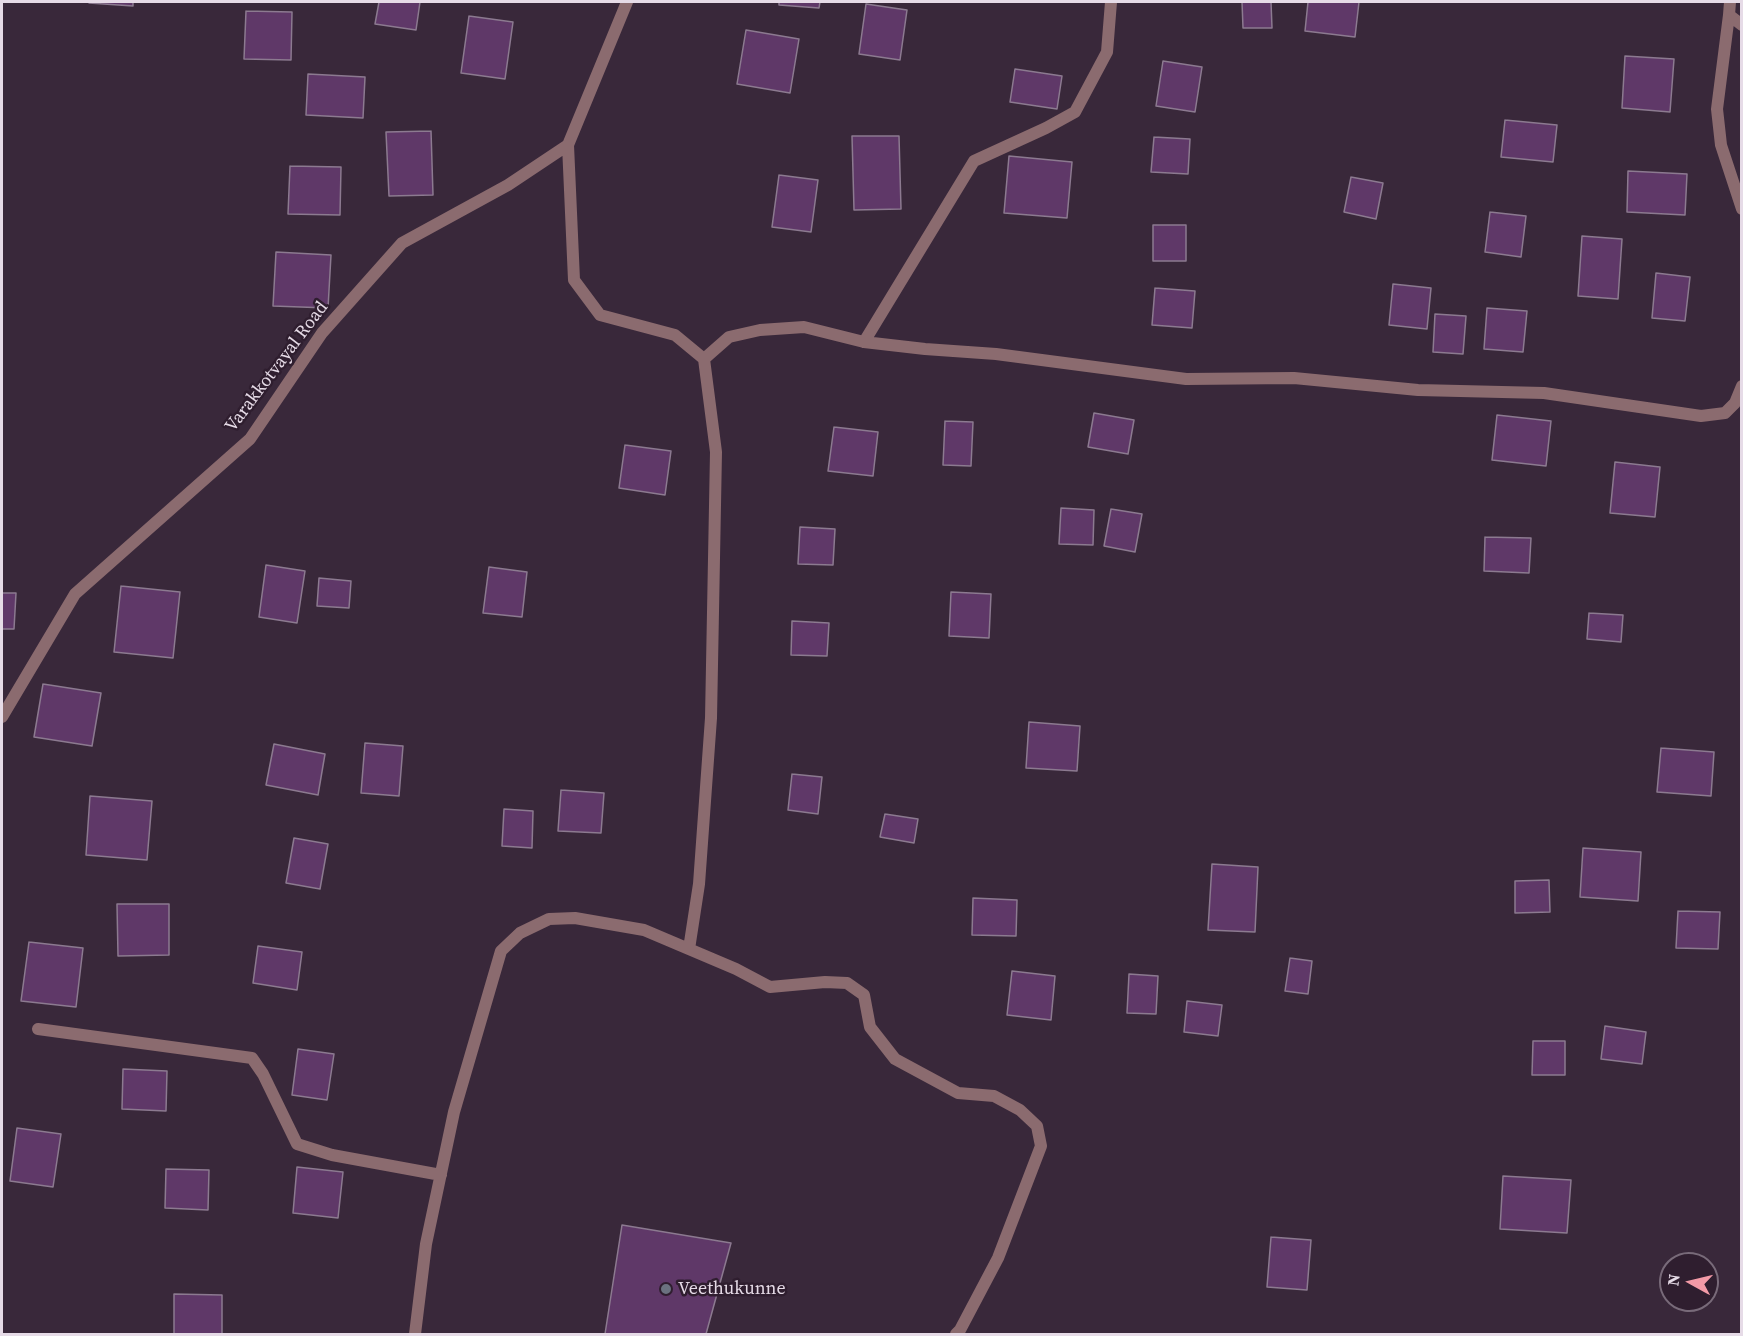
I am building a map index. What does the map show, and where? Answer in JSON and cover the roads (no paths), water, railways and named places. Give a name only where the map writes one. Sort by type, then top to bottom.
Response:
[{"type":"street","points":[[627,2],[568,145],[574,280],[600,315],[675,335],[704,359],[716,452],[711,718],[699,884],[690,949]]},
{"type":"street","points":[[864,342],[974,161],[1075,112],[1107,52],[1111,2]]},
{"type":"street","points":[[1730,2],[1717,109],[1721,145],[1742,209]]},
{"type":"street","points":[[1729,15],[1742,25]]},
{"type":"street","name":"Varakkotvayal Road","points":[[2,717],[75,594],[250,439],[322,333],[402,243],[508,185],[568,145]]},
{"type":"street","points":[[704,359],[729,337],[760,330],[804,327],[864,342],[996,354],[1186,379],[1294,378],[1418,390],[1544,393],[1701,416],[1725,413],[1735,403],[1742,386]]},
{"type":"street","points":[[415,1335],[426,1244],[454,1112],[501,951],[520,933],[549,919],[575,918],[644,930],[736,969],[770,987],[825,982],[847,983],[864,995],[870,1027],[895,1059],[958,1093],[994,1096],[1020,1110],[1037,1126],[1041,1146],[998,1258],[956,1335]]},
{"type":"street","points":[[38,1029],[252,1058],[263,1074],[297,1144],[332,1155],[441,1175]]},
{"type":"place","name":"Veethukunne","points":[[666,1289]]}]
